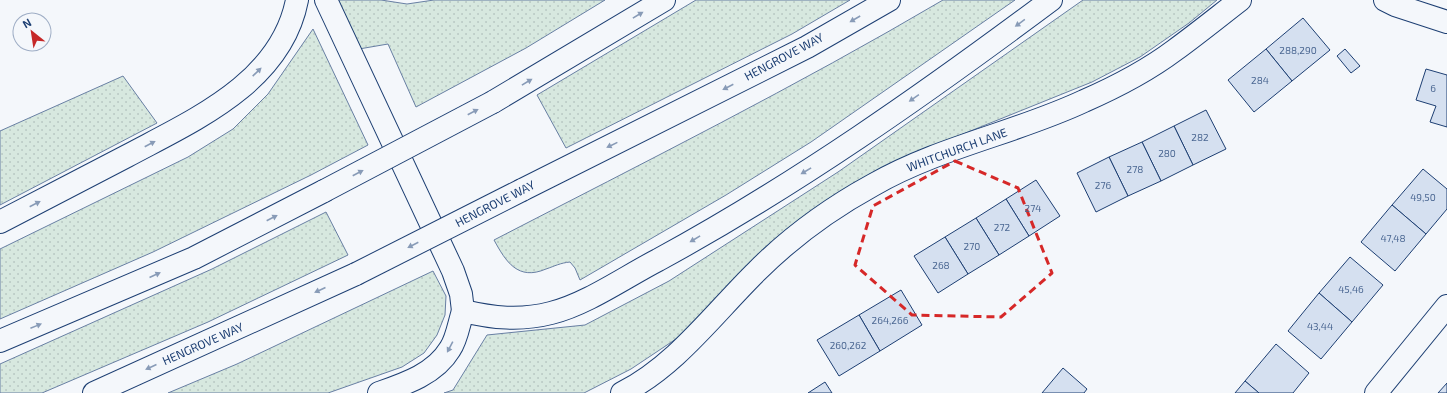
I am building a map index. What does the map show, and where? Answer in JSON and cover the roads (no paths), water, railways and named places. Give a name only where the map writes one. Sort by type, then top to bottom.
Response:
[{"type":"main road","points":[[0,222],[198,118],[238,92],[263,67],[282,40],[294,14],[297,0]]},
{"type":"main road","points":[[326,0],[453,271],[461,294],[463,311],[450,349],[437,364],[421,377],[380,393]]},
{"type":"main road","points":[[0,341],[194,258],[324,192],[493,102],[664,0]]},
{"type":"main road","name":"HENGROVE WAY","points":[[94,393],[356,274],[807,47],[889,0]]},
{"type":"main road","points":[[463,311],[490,318],[509,318],[551,313],[582,301],[686,244],[843,149],[1051,0]]},
{"type":"main road","name":"WHITCHURCH LANE","points":[[622,393],[662,366],[696,335],[758,270],[809,225],[874,184],[920,162],[1012,130],[1083,102],[1135,76],[1174,51],[1240,0]]},
{"type":"main road","points":[[1385,0],[1395,5],[1447,22]]},
{"type":"main road","points":[[1376,393],[1447,306]]}]
